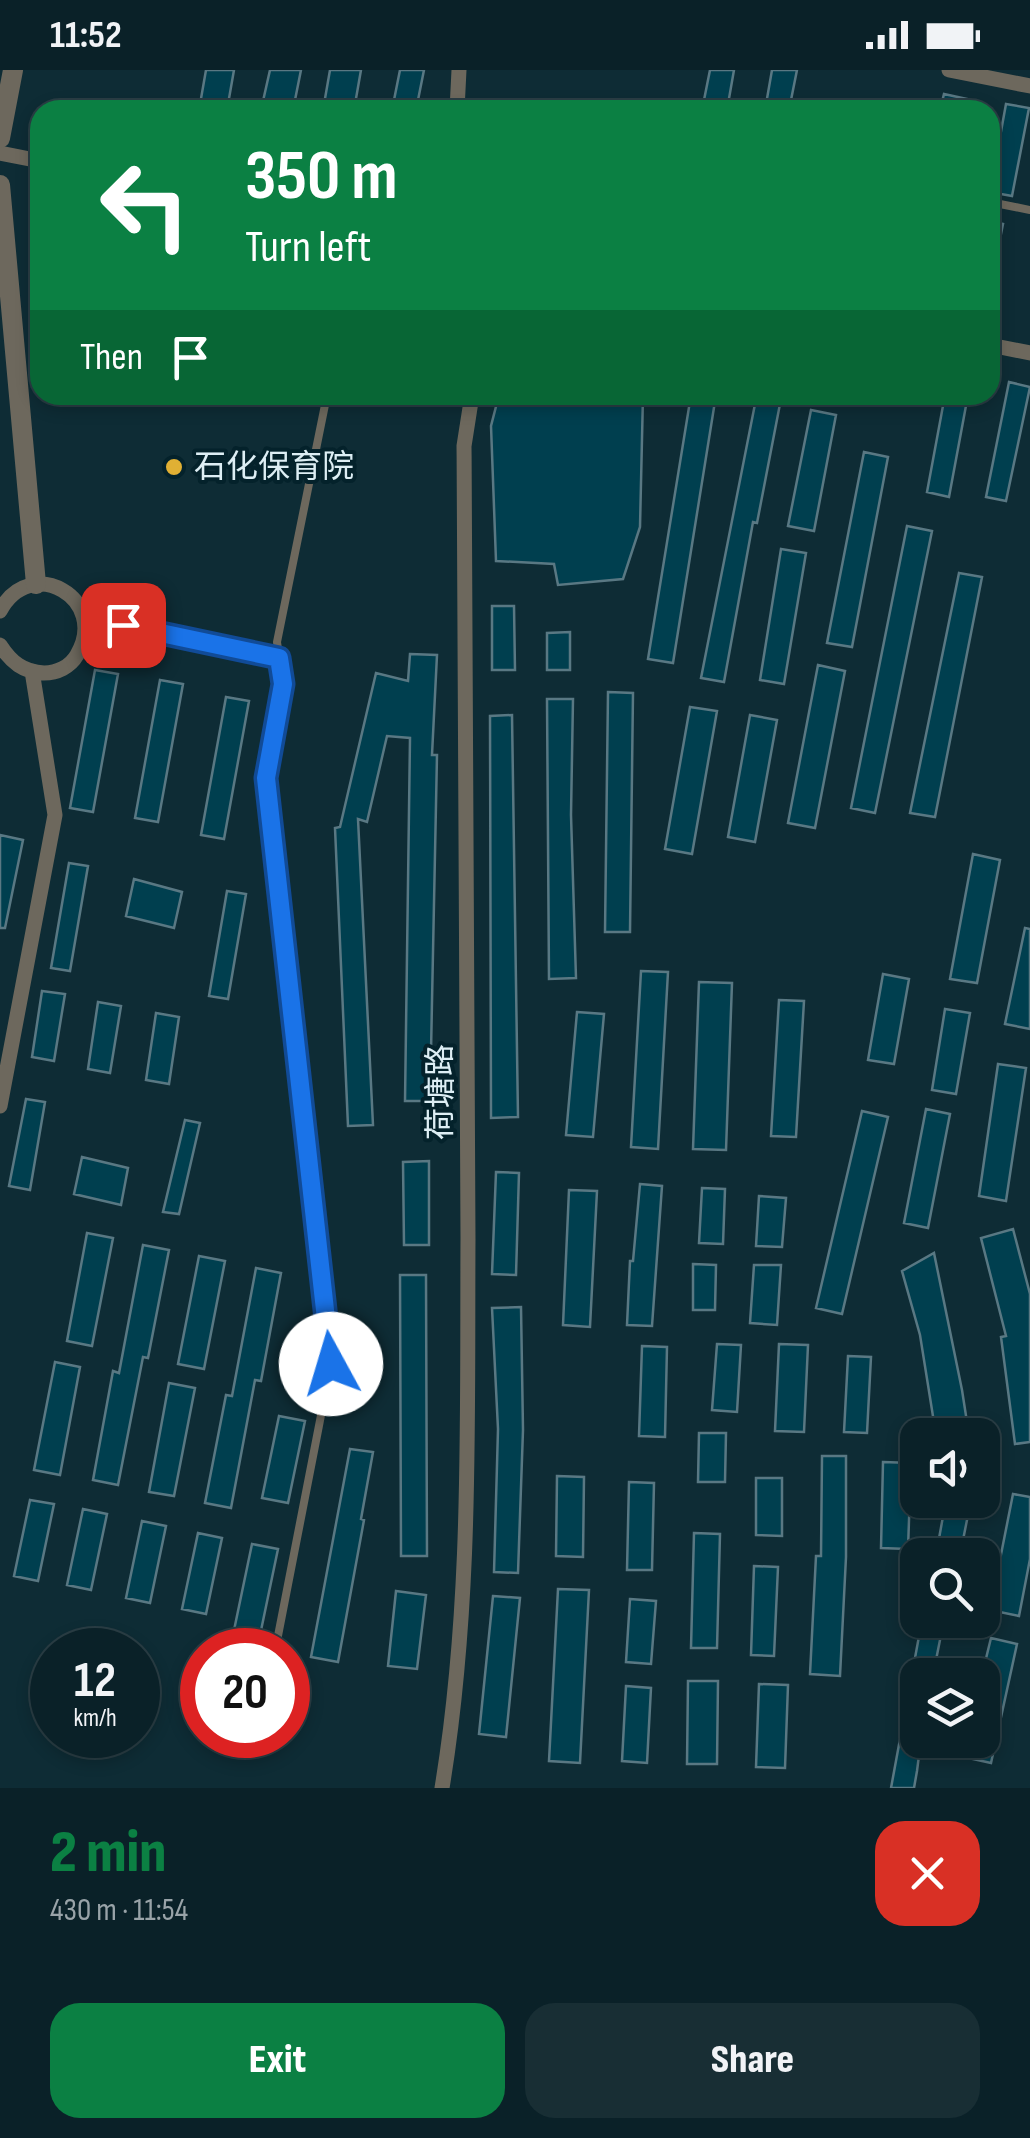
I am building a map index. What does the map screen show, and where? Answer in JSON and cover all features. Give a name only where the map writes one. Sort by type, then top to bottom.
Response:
[{"type":"street","points":[[0,138],[13,70]]},
{"type":"street","points":[[458,100],[459,70]]},
{"type":"street","points":[[949,70],[1030,86]]},
{"type":"street","points":[[0,153],[30,159]]},
{"type":"street","points":[[0,184],[6,304],[36,584]]},
{"type":"street","points":[[1000,347],[1030,352]]},
{"type":"street","name":"荷塘路","points":[[442,1788],[456,1704],[467,1534],[470,924],[464,446],[470,405]]},
{"type":"street","points":[[0,611],[14,592],[36,584],[64,590],[84,616],[82,640],[72,662],[52,672],[32,672],[12,662],[0,644]]},
{"type":"street","points":[[0,1106],[56,816],[32,672]]},
{"type":"lane","points":[[1000,204],[1030,210]]},
{"type":"lane","points":[[280,1628],[331,1364],[266,778],[283,684],[276,642],[324,405]]},
{"type":"lane","points":[[84,616],[279,658]]},
{"type":"building","points":[[206,70],[234,70],[229,100],[201,100]]},
{"type":"building","points":[[270,70],[301,70],[295,100],[263,100]]},
{"type":"building","points":[[330,70],[361,70],[356,100],[325,100]]},
{"type":"building","points":[[400,70],[424,70],[418,100],[394,100]]},
{"type":"building","points":[[710,70],[734,70],[729,100],[704,100]]},
{"type":"building","points":[[772,70],[797,70],[791,100],[767,100]]},
{"type":"building","points":[[944,94],[967,99],[967,100],[942,100]]},
{"type":"building","points":[[1006,104],[1029,108],[1012,196],[1000,194],[1000,137]]},
{"type":"building","points":[[1009,382],[1030,387],[1006,501],[986,497]]},
{"type":"building","points":[[496,405],[643,405],[640,527],[623,579],[558,585],[554,564],[496,561],[491,426]]},
{"type":"building","points":[[689,405],[714,405],[673,663],[648,659]]},
{"type":"building","points":[[755,405],[780,405],[757,523],[753,522],[724,682],[701,678]]},
{"type":"building","points":[[943,405],[966,405],[949,497],[927,492]]},
{"type":"building","points":[[811,410],[836,415],[814,531],[788,526]]},
{"type":"building","points":[[864,452],[888,457],[852,647],[827,643]]},
{"type":"building","points":[[907,526],[932,531],[875,813],[851,808]]},
{"type":"building","points":[[781,549],[806,553],[784,684],[760,680]]},
{"type":"building","points":[[959,573],[982,577],[935,817],[910,813]]},
{"type":"building","points":[[492,606],[514,606],[515,670],[492,670]]},
{"type":"building","points":[[570,632],[570,670],[547,670],[547,633]]},
{"type":"building","points":[[410,654],[437,655],[432,755],[437,755],[430,1101],[405,1101],[410,738],[387,736],[367,822],[358,819],[373,1125],[348,1126],[335,828],[340,827],[376,673],[408,681]]},
{"type":"building","points":[[818,665],[845,671],[815,828],[788,823]]},
{"type":"building","points":[[95,670],[118,674],[93,812],[70,808]]},
{"type":"building","points":[[160,680],[183,684],[158,822],[135,818]]},
{"type":"building","points":[[608,692],[633,693],[630,932],[605,932]]},
{"type":"building","points":[[226,697],[249,701],[224,839],[201,835]]},
{"type":"building","points":[[547,699],[573,699],[571,815],[576,978],[549,979]]},
{"type":"building","points":[[690,707],[717,711],[692,854],[665,849]]},
{"type":"building","points":[[512,715],[518,1117],[491,1118],[490,716]]},
{"type":"building","points":[[750,715],[777,720],[755,842],[728,837]]},
{"type":"building","points":[[0,835],[23,840],[5,928],[0,928]]},
{"type":"building","points":[[973,854],[1000,860],[977,983],[950,979]]},
{"type":"building","points":[[69,863],[88,866],[70,971],[51,968]]},
{"type":"building","points":[[134,879],[182,892],[174,928],[126,916]]},
{"type":"building","points":[[227,891],[246,894],[228,999],[209,996]]},
{"type":"building","points":[[1025,928],[1030,929],[1030,1029],[1005,1024]]},
{"type":"building","points":[[641,971],[668,972],[658,1149],[631,1147]]},
{"type":"building","points":[[883,974],[909,979],[894,1064],[868,1060]]},
{"type":"building","points":[[699,982],[732,983],[726,1150],[693,1149]]},
{"type":"building","points":[[42,991],[65,994],[54,1061],[32,1057]]},
{"type":"building","points":[[779,1000],[804,1001],[796,1137],[771,1136]]},
{"type":"building","points":[[98,1002],[121,1006],[110,1073],[88,1069]]},
{"type":"building","points":[[945,1009],[970,1013],[956,1094],[932,1090]]},
{"type":"building","points":[[577,1012],[604,1014],[593,1137],[566,1135]]},
{"type":"building","points":[[156,1013],[179,1017],[169,1084],[146,1080]]},
{"type":"building","points":[[998,1064],[1026,1068],[1006,1201],[979,1196]]},
{"type":"building","points":[[26,1099],[45,1102],[30,1190],[9,1186]]},
{"type":"building","points":[[926,1109],[950,1114],[928,1228],[904,1223]]},
{"type":"building","points":[[862,1111],[888,1117],[842,1314],[816,1308]]},
{"type":"building","points":[[185,1120],[200,1123],[179,1214],[163,1212]]},
{"type":"building","points":[[82,1157],[128,1168],[121,1205],[74,1194]]},
{"type":"building","points":[[429,1161],[429,1245],[404,1245],[403,1162]]},
{"type":"building","points":[[496,1172],[519,1173],[516,1275],[492,1274]]},
{"type":"building","points":[[640,1184],[662,1186],[652,1326],[627,1325]]},
{"type":"building","points":[[702,1188],[725,1189],[723,1244],[699,1243]]},
{"type":"building","points":[[569,1190],[597,1191],[590,1327],[563,1325]]},
{"type":"building","points":[[759,1196],[786,1198],[782,1247],[756,1246]]},
{"type":"building","points":[[1013,1229],[1030,1294],[1030,1442],[1015,1444],[1001,1337],[1006,1336],[981,1238]]},
{"type":"building","points":[[87,1233],[113,1238],[92,1346],[67,1341]]},
{"type":"building","points":[[143,1245],[169,1250],[118,1485],[93,1480],[113,1371],[119,1373]]},
{"type":"building","points":[[934,1253],[966,1418],[933,1418],[920,1335],[902,1271]]},
{"type":"building","points":[[199,1256],[225,1261],[204,1369],[178,1364]]},
{"type":"building","points":[[693,1264],[716,1265],[715,1310],[693,1310]]},
{"type":"building","points":[[754,1265],[781,1265],[777,1325],[750,1323]]},
{"type":"building","points":[[256,1268],[281,1273],[261,1381],[255,1380],[231,1508],[205,1503],[226,1395],[232,1396]]},
{"type":"building","points":[[400,1275],[426,1275],[427,1556],[401,1556]]},
{"type":"building","points":[[521,1307],[523,1430],[518,1573],[494,1572],[498,1429],[492,1308]]},
{"type":"building","points":[[717,1344],[741,1345],[737,1412],[712,1410]]},
{"type":"building","points":[[779,1344],[808,1345],[804,1432],[775,1431]]},
{"type":"building","points":[[642,1346],[667,1347],[665,1437],[639,1436]]},
{"type":"building","points":[[848,1356],[871,1357],[867,1433],[844,1432]]},
{"type":"building","points":[[55,1362],[80,1367],[60,1475],[34,1470]]},
{"type":"building","points":[[169,1383],[195,1388],[174,1496],[149,1492]]},
{"type":"building","points":[[279,1416],[305,1421],[288,1503],[262,1498]]},
{"type":"building","points":[[699,1433],[726,1433],[725,1482],[698,1482]]},
{"type":"building","points":[[350,1449],[373,1452],[338,1662],[311,1657]]},
{"type":"building","points":[[822,1456],[846,1456],[840,1676],[810,1674],[816,1556],[821,1556]]},
{"type":"building","points":[[883,1462],[900,1463],[900,1518],[909,1518],[908,1538],[900,1538],[900,1549],[881,1548]]},
{"type":"building","points":[[557,1476],[584,1477],[583,1557],[556,1556]]},
{"type":"building","points":[[756,1478],[782,1478],[782,1536],[756,1535]]},
{"type":"building","points":[[629,1482],[654,1483],[652,1570],[627,1570]]},
{"type":"building","points":[[1013,1494],[1030,1497],[1030,1559],[1019,1616],[1000,1612],[1000,1560]]},
{"type":"building","points":[[30,1500],[54,1504],[38,1581],[14,1576]]},
{"type":"building","points":[[83,1509],[107,1514],[91,1590],[67,1585]]},
{"type":"building","points":[[943,1518],[967,1518],[963,1538],[939,1538]]},
{"type":"building","points":[[142,1521],[166,1526],[150,1603],[126,1598]]},
{"type":"building","points":[[198,1533],[222,1538],[206,1614],[182,1609]]},
{"type":"building","points":[[694,1533],[720,1534],[717,1648],[691,1648]]},
{"type":"building","points":[[252,1544],[278,1549],[262,1628],[234,1628]]},
{"type":"building","points":[[754,1566],[778,1567],[774,1656],[751,1655]]},
{"type":"building","points":[[558,1589],[589,1590],[580,1763],[549,1761]]},
{"type":"building","points":[[396,1591],[426,1595],[417,1669],[388,1666]]},
{"type":"building","points":[[493,1596],[520,1598],[506,1737],[479,1734]]},
{"type":"building","points":[[630,1599],[656,1601],[651,1664],[626,1662]]},
{"type":"building","points":[[919,1638],[940,1638],[936,1658],[915,1658]]},
{"type":"building","points":[[991,1638],[1017,1644],[1000,1722],[1000,1658],[986,1658]]},
{"type":"building","points":[[688,1681],[718,1681],[717,1764],[687,1764]]},
{"type":"building","points":[[759,1684],[788,1685],[785,1768],[756,1767]]},
{"type":"building","points":[[626,1686],[651,1688],[647,1763],[622,1761]]},
{"type":"building","points":[[900,1739],[900,1758],[918,1758],[914,1788],[891,1788]]},
{"type":"place","name":"石化保育院","points":[[174,467]]},
{"type":"route","points":[[123,625],[279,658],[283,684],[266,778],[331,1364]]}]
